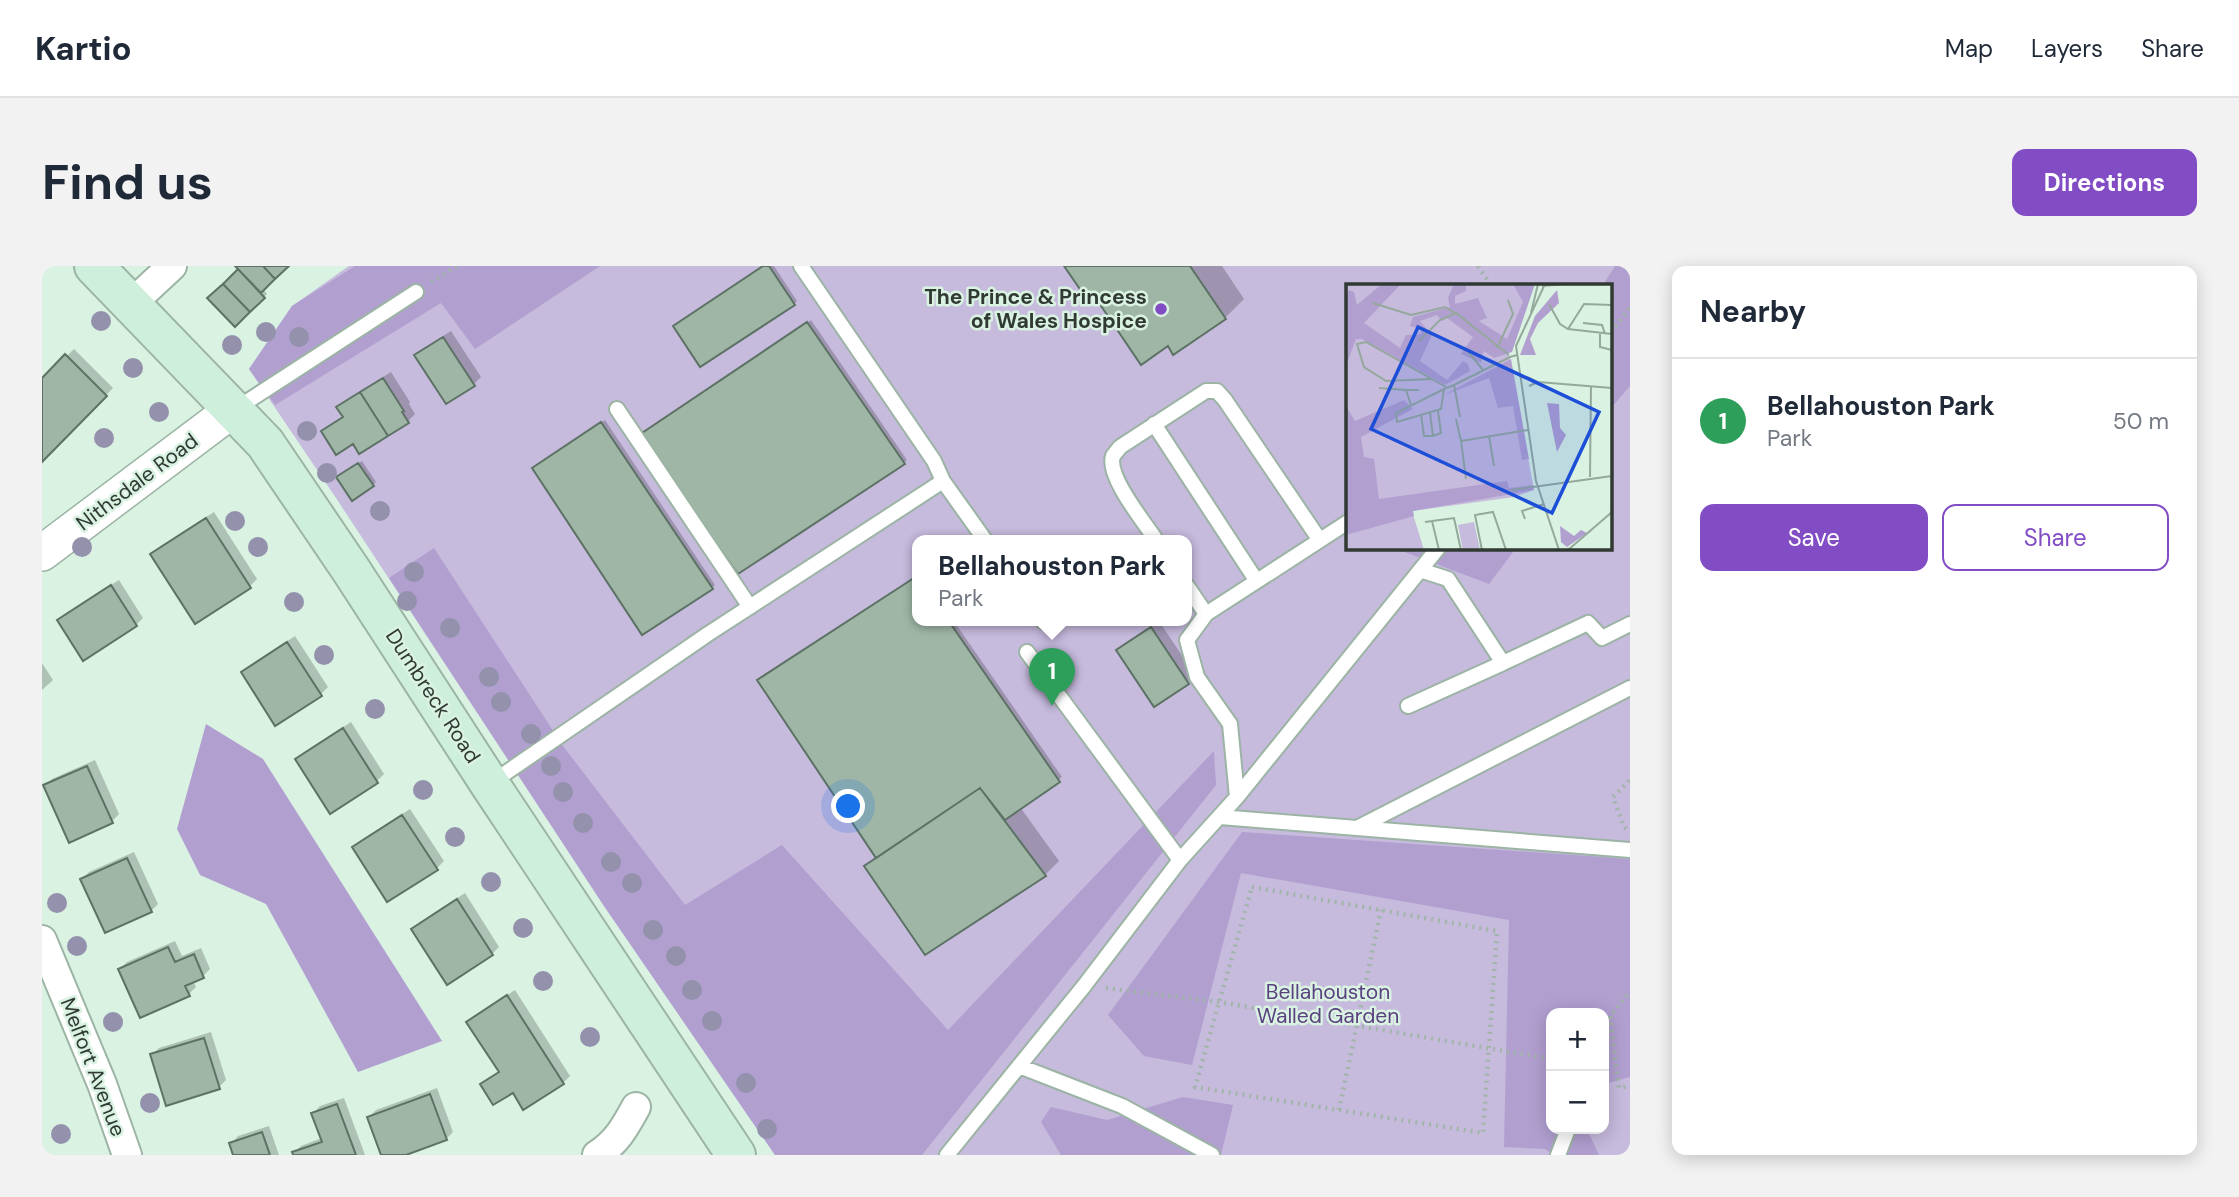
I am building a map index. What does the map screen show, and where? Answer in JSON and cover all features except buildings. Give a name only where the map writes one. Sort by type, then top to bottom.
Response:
[{"type":"main road","name":"Dumbreck Road","points":[[94,266],[265,443],[736,1155]]},
{"type":"street","points":[[130,304],[172,266]]},
{"type":"street","name":"Nithsdale Road","points":[[42,553],[233,410]]},
{"type":"street","name":"Melfort Avenue","points":[[42,940],[102,1084],[127,1155]]},
{"type":"street","points":[[597,1155],[613,1144],[622,1133],[636,1107]]},
{"type":"lane","points":[[801,266],[981,535]]},
{"type":"lane","points":[[233,410],[416,292]]},
{"type":"lane","points":[[1153,535],[1122,489],[1114,472],[1113,457],[1120,447],[1206,390],[1217,391],[1319,539]]},
{"type":"lane","points":[[617,410],[750,607]]},
{"type":"lane","points":[[1154,425],[1256,580]]},
{"type":"lane","points":[[489,783],[943,481]]},
{"type":"lane","points":[[1237,797],[1230,724],[1197,677],[1187,640],[1206,614],[1346,523]]},
{"type":"lane","points":[[947,1155],[1084,986],[1180,860],[1237,797],[1435,550]]},
{"type":"lane","points":[[1420,570],[1448,579],[1503,663]]},
{"type":"lane","points":[[1192,593],[1206,614]]},
{"type":"lane","points":[[1408,706],[1588,623],[1602,638],[1630,624]]},
{"type":"lane","points":[[1027,652],[1180,860]]},
{"type":"lane","points":[[1357,828],[1630,688]]},
{"type":"lane","points":[[1220,817],[1630,850]]},
{"type":"lane","points":[[1019,1066],[1122,1106],[1212,1155]]},
{"type":"lane","points":[[1558,1155],[1566,1134]]},
{"type":"path","points":[[416,292],[457,266]]},
{"type":"path","points":[[1478,266],[1490,284]]},
{"type":"path","points":[[1612,331],[1630,308]]},
{"type":"path","points":[[1630,780],[1614,797],[1624,827],[1630,832]]},
{"type":"path","points":[[1252,887],[1381,910],[1497,931],[1483,1133],[1195,1087],[1252,887]]},
{"type":"path","points":[[1339,1110],[1381,910]]},
{"type":"path","points":[[1084,986],[1219,1002],[1546,1058]]},
{"type":"path","points":[[1630,991],[1610,1016],[1619,1088],[1630,1086]]},
{"type":"green space","name":"Bellahouston Walled Garden","points":[[349,266],[1630,266],[1630,1155],[775,1155],[604,906],[249,369],[292,306]]},
{"type":"shaded area","points":[[355,266],[600,266],[475,349],[441,303],[275,405],[249,369],[292,306]]},
{"type":"shaded area","points":[[1615,266],[1630,266],[1630,386],[1612,407],[1612,284],[1604,284]]},
{"type":"shaded area","points":[[434,548],[563,746],[685,905],[782,845],[948,1030],[1214,751],[1216,785],[922,1155],[775,1155],[604,906],[389,578]]},
{"type":"shaded area","points":[[1399,550],[1514,550],[1489,584]]},
{"type":"shaded area","points":[[206,724],[263,759],[442,1041],[358,1072],[266,904],[200,875],[177,829]]},
{"type":"shaded area","points":[[1242,832],[1630,859],[1630,1077],[1609,1083],[1609,1008],[1546,1008],[1546,1134],[1589,1134],[1599,1155],[1554,1155],[1545,1149],[1504,1147],[1509,920],[1241,873],[1192,1065],[1144,1056],[1108,1015]]},
{"type":"shaded area","points":[[1183,1097],[1233,1105],[1221,1155],[1061,1155],[1041,1122],[1051,1107],[1107,1120]]},
{"type":"place","name":"The Prince & Princess of Wales Hospice","points":[[1161,309]]},
{"type":"place","name":"Bellahouston Park","points":[[1052,706]]}]
